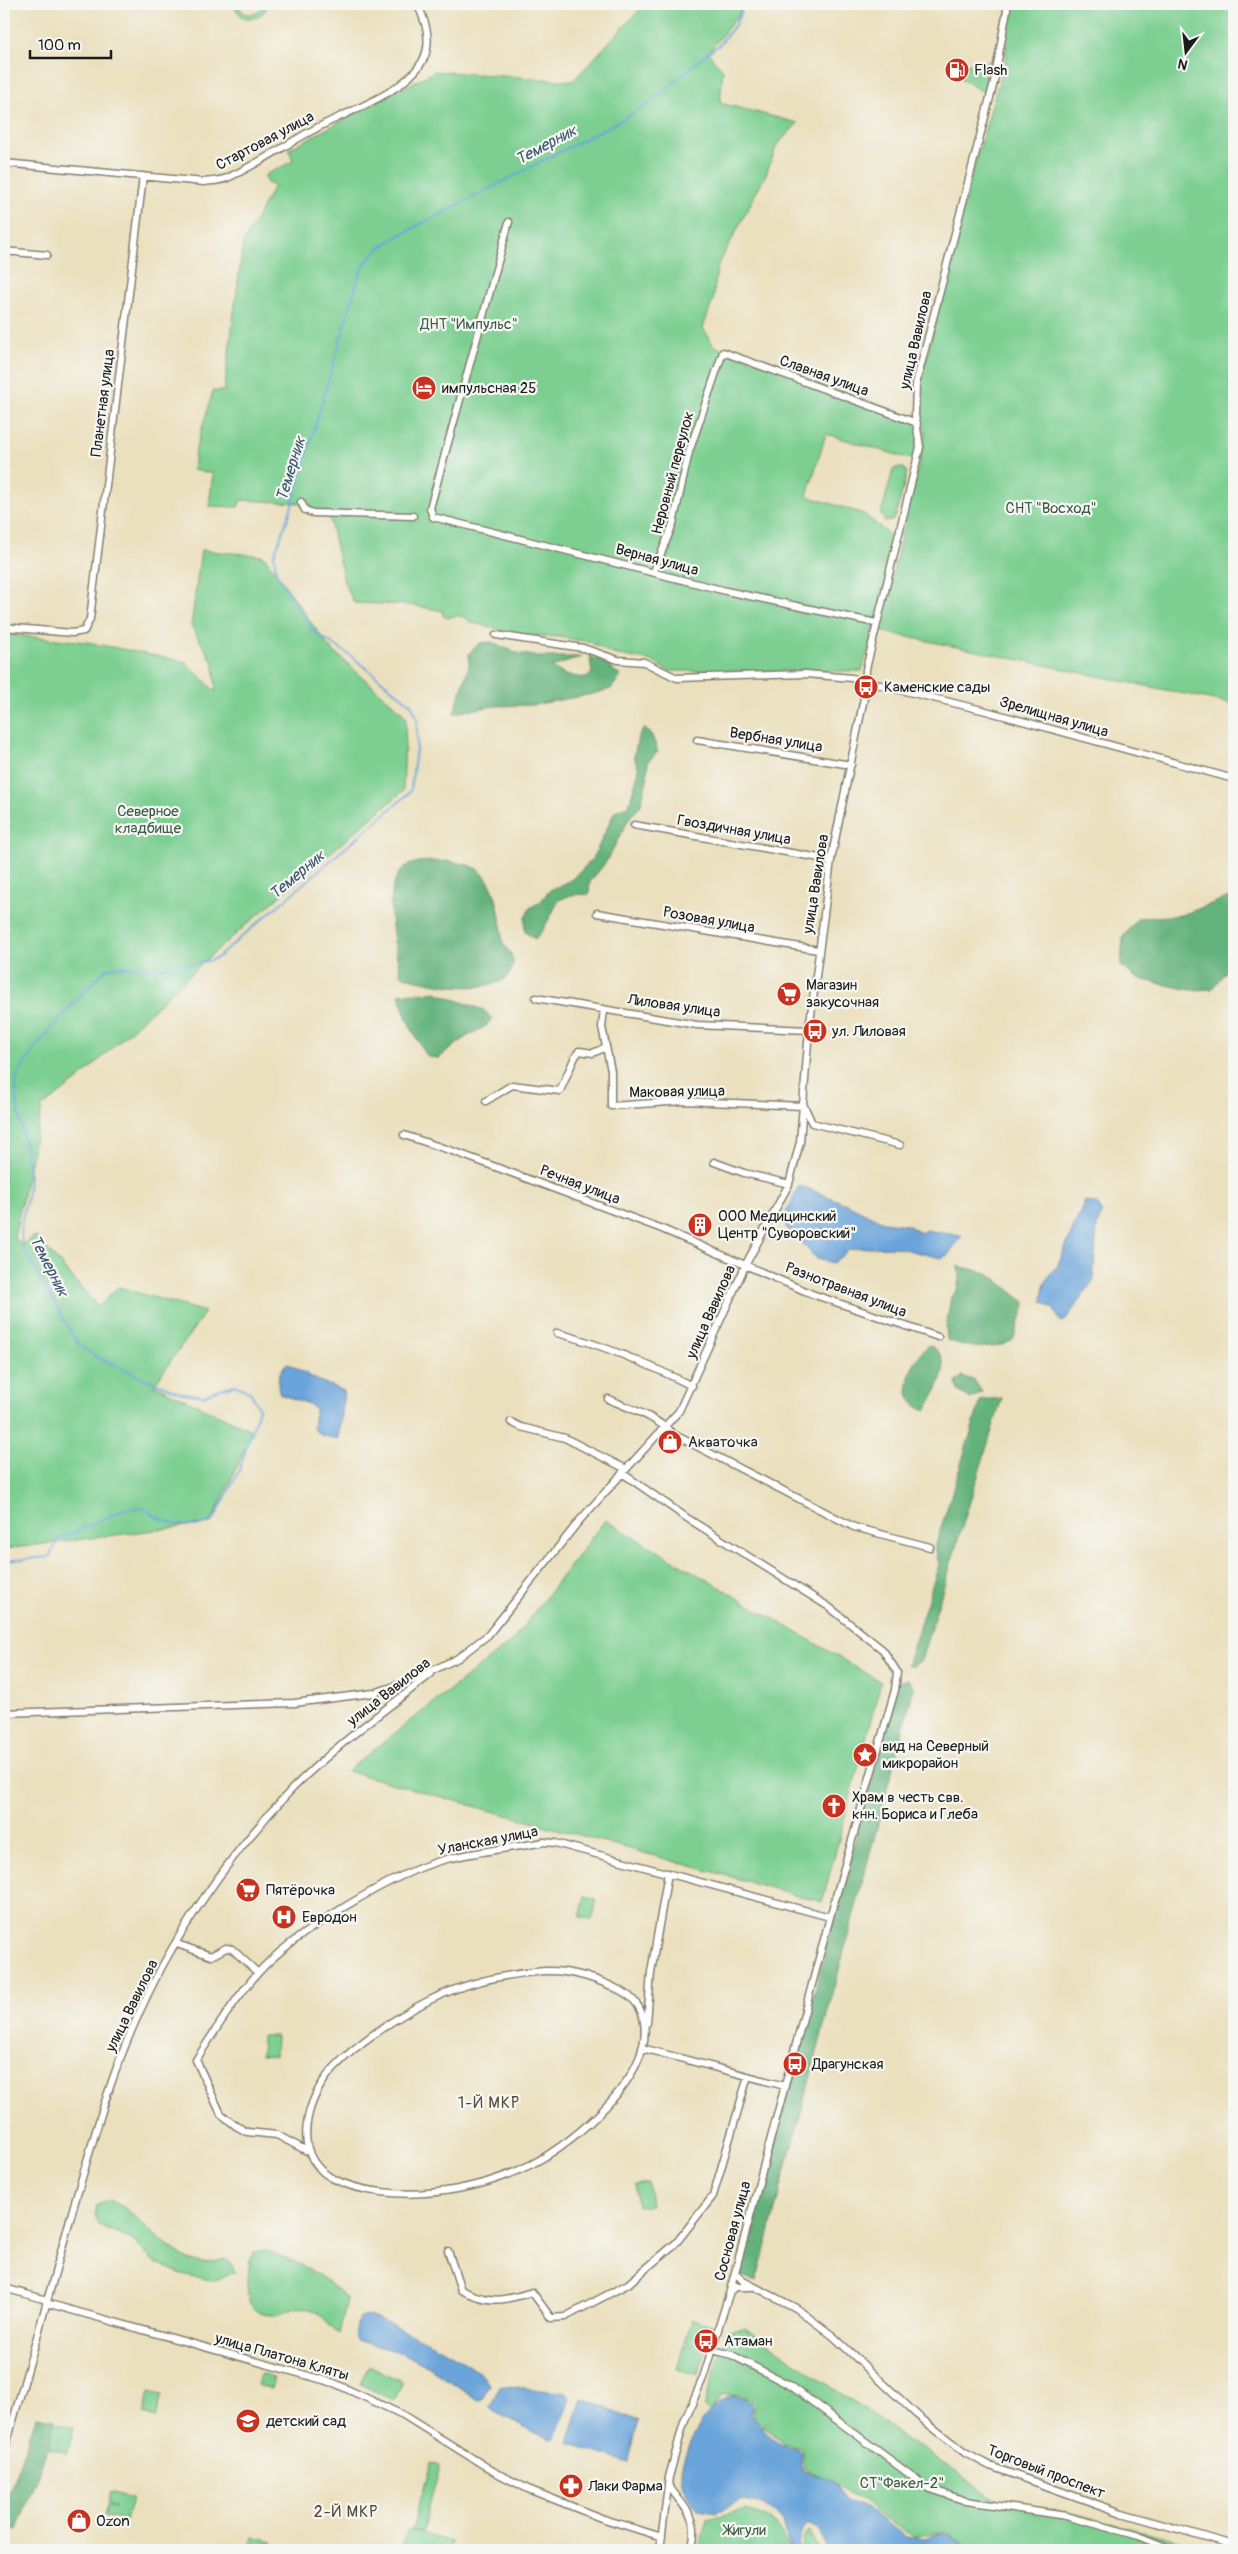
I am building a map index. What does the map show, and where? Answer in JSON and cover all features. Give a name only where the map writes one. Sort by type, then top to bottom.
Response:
[{"type":"street","name":"Стартовая улица","points":[[4,163],[204,182],[225,178],[393,89],[417,68],[426,54],[427,31],[417,4]]},
{"type":"street","name":"улица Вавилова","points":[[4,1713],[294,1703],[374,1693],[413,1680],[458,1658],[488,1635],[580,1520],[679,1411],[746,1264],[789,1184],[800,1142],[809,1030],[831,860],[865,694],[866,669],[920,447],[915,415],[916,384],[994,82],[1008,4]]},
{"type":"street","name":"Планетная улица","points":[[4,627],[72,634],[84,631],[90,619],[143,176]]},
{"type":"street","name":"Верная улица","points":[[508,222],[430,508],[432,517],[726,591],[876,623]]},
{"type":"street","points":[[4,251],[47,255]]},
{"type":"street","name":"Славная улица","points":[[723,352],[917,423]]},
{"type":"street","name":"Неровный переулок","points":[[654,572],[674,524],[689,452],[723,352]]},
{"type":"street","points":[[301,502],[305,510],[313,513],[413,516]]},
{"type":"street","name":"Зрелищная улица","points":[[496,635],[583,648],[618,660],[644,662],[677,678],[806,674],[829,675],[865,681],[986,711],[1234,779]]},
{"type":"street","name":"Вербная улица","points":[[698,740],[851,765]]},
{"type":"street","name":"Гвоздичная улица","points":[[634,825],[831,860]]},
{"type":"street","name":"Розовая улица","points":[[596,913],[818,950]]},
{"type":"street","name":"Лиловая улица","points":[[536,998],[697,1024],[809,1030]]},
{"type":"street","name":"Маковая улица","points":[[604,1009],[602,1027],[612,1071],[611,1106],[684,1102],[804,1106]]},
{"type":"street","points":[[486,1101],[512,1085],[560,1091],[570,1065],[579,1051],[593,1053],[606,1047]]},
{"type":"street","points":[[804,1106],[812,1123],[900,1145]]},
{"type":"street","name":"Речная улица","points":[[404,1136],[458,1152],[662,1229],[746,1264]]},
{"type":"street","points":[[714,1162],[744,1173],[789,1184]]},
{"type":"street","name":"Разнотравная улица","points":[[746,1264],[812,1294],[938,1338]]},
{"type":"street","points":[[557,1333],[592,1342],[660,1370],[692,1386]]},
{"type":"street","points":[[608,1399],[646,1415],[665,1426],[674,1434],[854,1527],[930,1547]]},
{"type":"street","points":[[510,1422],[565,1438],[624,1471]]},
{"type":"street","name":"Сосновая улица","points":[[624,1471],[687,1518],[828,1607],[884,1650],[897,1672],[895,1690],[830,1917],[730,2291],[713,2350],[684,2422],[669,2486],[660,2550]]},
{"type":"street","name":"улица Вавилова","points":[[4,2452],[102,2111],[118,2063],[134,2024],[177,1944],[224,1870],[258,1827],[295,1787],[378,1716],[442,1666]]},
{"type":"street","name":"Уланская улица","points":[[309,2152],[278,2135],[247,2132],[221,2114],[196,2060],[258,1973],[285,1948],[359,1898],[418,1870],[446,1860],[544,1842],[555,1843],[830,1917]]},
{"type":"street","points":[[646,2032],[638,2005],[626,1994],[592,1978],[557,1971],[538,1972],[492,1978],[467,1985],[408,2012],[380,2030],[334,2068],[314,2097],[306,2127],[309,2152],[316,2164],[329,2177],[348,2186],[366,2190],[428,2193],[480,2183],[530,2165],[575,2134],[613,2098],[629,2076],[642,2048],[646,2032],[651,1972],[668,1873]]},
{"type":"street","points":[[177,1944],[211,1956],[226,1948],[232,1949],[258,1973]]},
{"type":"street","points":[[642,2048],[785,2086]]},
{"type":"street","points":[[448,2251],[461,2290],[477,2298],[503,2301],[532,2292],[551,2318],[565,2317],[628,2284],[676,2243],[713,2196],[748,2076]]},
{"type":"street","name":"Торговый проспект","points":[[735,2272],[743,2281],[796,2308],[834,2336],[905,2404],[965,2453],[990,2466],[1104,2507],[1234,2545]]},
{"type":"street","points":[[730,2291],[736,2287],[754,2288]]},
{"type":"street","name":"улица Платона Кляты","points":[[4,2288],[47,2302],[334,2383],[403,2414],[493,2471],[528,2489],[601,2518],[662,2537]]},
{"type":"street","points":[[713,2350],[732,2355],[791,2386],[928,2488],[966,2501],[1066,2516],[1138,2536],[1174,2550]]},
{"type":"street","points":[[669,2486],[695,2524],[696,2534],[691,2550]]},
{"type":"street","points":[[4,2549],[9,2550]]},
{"type":"green space","points":[[232,4],[236,4],[244,13],[254,14],[261,10],[264,4],[269,4],[262,14],[251,18],[242,17]]},
{"type":"green space","name":"ДНТ \"Импульс\"","points":[[645,4],[668,4],[670,6],[674,4],[743,4],[738,15],[708,53],[723,70],[720,103],[798,123],[777,145],[766,174],[717,268],[713,300],[703,328],[714,346],[916,418],[922,435],[914,460],[826,434],[807,496],[864,514],[894,539],[876,623],[862,671],[668,671],[652,661],[613,654],[590,642],[559,637],[521,635],[470,622],[460,616],[448,618],[443,616],[443,611],[410,605],[354,603],[344,582],[328,512],[305,509],[299,503],[241,500],[238,507],[209,506],[213,474],[193,470],[195,452],[213,391],[224,391],[243,243],[274,186],[267,183],[265,175],[293,161],[289,149],[435,71],[573,81]]},
{"type":"green space","name":"СНТ \"Восход\"","points":[[1012,4],[1234,4],[1234,704],[879,631],[926,433],[922,424],[918,392],[970,181],[1006,57],[1007,21]]},
{"type":"green space","points":[[993,61],[985,93],[960,78],[963,64]]},
{"type":"green space","points":[[904,468],[907,473],[895,518],[891,521],[884,521],[881,514],[893,470]]},
{"type":"green space","name":"Северное кладбище","points":[[201,550],[264,556],[328,646],[406,716],[403,791],[210,956],[80,1078],[42,1107],[14,1238],[23,1245],[35,1235],[98,1307],[118,1287],[205,1312],[154,1385],[253,1431],[211,1523],[4,1549],[4,634],[87,642],[186,662],[216,692],[214,664],[191,626]]},
{"type":"green space","points":[[492,642],[517,653],[540,657],[582,657],[552,667],[565,675],[586,678],[592,673],[590,657],[599,659],[621,676],[611,689],[588,695],[533,705],[494,706],[454,713],[469,666],[469,653],[480,643]]},
{"type":"green space","points":[[644,728],[652,735],[658,752],[648,761],[647,780],[640,807],[630,817],[606,862],[590,882],[589,894],[571,895],[559,900],[543,930],[535,939],[525,932],[525,918],[530,908],[541,901],[551,889],[566,883],[576,876],[593,858],[615,811],[629,805],[639,770],[634,756],[638,737]]},
{"type":"green space","points":[[449,861],[476,868],[489,882],[494,892],[503,944],[510,953],[513,963],[511,971],[504,979],[492,984],[477,987],[443,985],[401,975],[392,931],[392,896],[395,881],[402,869],[414,863]]},
{"type":"green space","points":[[1234,892],[1230,959],[1225,973],[1212,989],[1191,990],[1138,979],[1121,966],[1123,937],[1138,918],[1182,915],[1232,896]]},
{"type":"green space","points":[[435,992],[484,1010],[492,1018],[486,1026],[466,1037],[439,1058],[428,1057],[423,1049],[407,1019],[399,994]]},
{"type":"green space","points":[[958,1266],[988,1273],[1026,1303],[1013,1340],[997,1346],[980,1348],[947,1340],[946,1327],[951,1297],[957,1290],[959,1280]]},
{"type":"green space","points":[[929,1345],[938,1351],[942,1358],[943,1366],[939,1384],[926,1410],[916,1406],[910,1399],[908,1380],[916,1360]]},
{"type":"green space","points":[[962,1376],[975,1381],[982,1392],[971,1399],[958,1391],[956,1382]]},
{"type":"green space","points":[[1002,1398],[921,1660],[914,1666],[907,1666],[939,1564],[935,1547],[981,1400]]},
{"type":"green space","points":[[605,1520],[881,1682],[822,1902],[347,1771],[513,1640]]},
{"type":"green space","points":[[908,1679],[914,1688],[756,2282],[739,2275],[897,1683]]},
{"type":"green space","points":[[585,1896],[597,1899],[592,1920],[580,1917]]},
{"type":"green space","points":[[262,2036],[276,2036],[275,2056],[261,2055]]},
{"type":"green space","points":[[648,2183],[651,2205],[638,2207],[635,2185]]},
{"type":"green space","points":[[110,2200],[127,2209],[158,2238],[190,2261],[203,2263],[225,2259],[230,2262],[235,2272],[213,2281],[178,2273],[152,2260],[132,2240],[99,2225],[95,2216],[97,2205]]},
{"type":"green space","points":[[265,2251],[276,2254],[310,2270],[330,2284],[347,2300],[339,2334],[320,2315],[311,2309],[302,2307],[273,2315],[257,2311],[252,2306],[249,2300],[247,2285],[250,2260],[254,2252]]},
{"type":"green space","points":[[692,2319],[715,2326],[713,2333],[705,2337],[703,2344],[706,2349],[685,2343]]},
{"type":"green space","name":"СТ\"Факел-2\"","points":[[745,2328],[1001,2503],[1058,2511],[1221,2550],[998,2550],[969,2548],[946,2532],[934,2532],[915,2537],[834,2483],[805,2469],[803,2449],[783,2443],[751,2414],[756,2405],[748,2398],[736,2394],[721,2396],[710,2412],[704,2407],[727,2330]]},
{"type":"green space","points":[[684,2345],[706,2352],[698,2375],[677,2369]]},
{"type":"green space","points":[[369,2365],[403,2382],[394,2401],[360,2384]]},
{"type":"green space","points":[[260,2374],[274,2378],[271,2389],[257,2385]]},
{"type":"green space","points":[[149,2392],[162,2395],[155,2418],[143,2414]]},
{"type":"green space","points":[[36,2417],[55,2420],[49,2445],[17,2530],[4,2526],[4,2507]]},
{"type":"green space","points":[[54,2423],[74,2427],[68,2453],[47,2448]]},
{"type":"green space","points":[[431,2463],[440,2466],[422,2532],[412,2529]]},
{"type":"green space","points":[[110,2492],[132,2498],[126,2521],[104,2515],[107,2505],[116,2508],[107,2504]]},
{"type":"green space","name":"Жигули","points":[[747,2509],[770,2519],[782,2534],[789,2550],[699,2550],[707,2519]]},
{"type":"green space","points":[[408,2529],[452,2542],[450,2550],[428,2546],[426,2550],[402,2550]]},
{"type":"green space","name":"Жигули","points":[[809,2531],[819,2550],[803,2550],[804,2536]]},
{"type":"green space","points":[[253,2537],[273,2542],[271,2550],[250,2549]]},
{"type":"water","points":[[798,1187],[804,1187],[849,1205],[883,1222],[907,1225],[922,1233],[925,1230],[962,1236],[948,1255],[941,1258],[895,1247],[849,1250],[833,1263],[817,1259],[788,1230],[783,1220]]},
{"type":"water","points":[[1085,1201],[1097,1204],[1102,1214],[1097,1225],[1093,1281],[1064,1322],[1060,1321],[1053,1308],[1042,1302],[1043,1293],[1047,1278],[1057,1267]]},
{"type":"water","points":[[287,1363],[319,1381],[344,1391],[338,1439],[321,1435],[313,1429],[315,1410],[309,1404],[280,1394],[279,1377]]},
{"type":"water","points":[[367,2316],[414,2335],[471,2367],[484,2377],[490,2385],[482,2399],[478,2400],[429,2367],[403,2353],[356,2340],[355,2331],[360,2318]]},
{"type":"water","points":[[500,2385],[567,2393],[570,2398],[555,2438],[550,2440],[493,2411],[490,2407]]},
{"type":"water","points":[[735,2395],[747,2399],[754,2406],[749,2414],[775,2440],[782,2445],[802,2452],[802,2470],[832,2481],[848,2502],[873,2513],[906,2537],[924,2539],[933,2534],[942,2533],[951,2536],[965,2547],[974,2550],[825,2550],[821,2533],[815,2527],[806,2525],[801,2532],[799,2550],[790,2550],[783,2522],[776,2514],[758,2503],[744,2500],[716,2512],[697,2509],[686,2493],[681,2479],[682,2464],[686,2452],[691,2440],[707,2415],[716,2406]]},
{"type":"water","points":[[582,2398],[639,2421],[628,2463],[568,2443]]},
{"type":"waterway","name":"Темерник","points":[[4,1561],[49,1557],[59,1539],[123,1510],[143,1507],[160,1519],[188,1526],[200,1525],[214,1519],[239,1471],[259,1409],[251,1393],[235,1385],[216,1390],[204,1396],[182,1393],[140,1377],[95,1356],[78,1344],[23,1248],[21,1228],[28,1195],[29,1177],[17,1106],[16,1082],[19,1072],[40,1042],[106,969],[118,966],[140,968],[179,966],[217,958],[407,795],[411,789],[417,741],[417,717],[411,704],[351,656],[313,631],[276,572],[274,555],[290,512],[359,276],[371,256],[400,235],[623,119],[650,103],[718,46],[735,25],[745,4]]},
{"type":"place","name":"Flash","points":[[957,70]]},
{"type":"place","name":"импульсная 25","points":[[424,388]]},
{"type":"place","name":"Каменские сады","points":[[866,687]]},
{"type":"place","name":"Магазин закусочная","points":[[789,994]]},
{"type":"place","name":"ул. Лиловая","points":[[815,1031]]},
{"type":"place","name":"ООО Медицинский Центр \"Суворовский\"","points":[[700,1225]]},
{"type":"place","name":"Акваточка","points":[[670,1442]]},
{"type":"place","name":"вид на Северный микрорайон","points":[[865,1755]]},
{"type":"place","name":"Храм в честь свв. кнн. Бориса и Глеба","points":[[834,1806]]},
{"type":"place","name":"Пятёрочка","points":[[248,1890]]},
{"type":"place","name":"Евродон","points":[[284,1917]]},
{"type":"place","name":"Драгунская","points":[[795,2064]]},
{"type":"place","name":"Атаман","points":[[706,2341]]},
{"type":"place","name":"детский сад","points":[[248,2421]]},
{"type":"place","name":"Лаки Фарма","points":[[571,2486]]},
{"type":"place","name":"Ozon","points":[[79,2521]]},
{"type":"district","name":"1-Й МКР","points":[[489,2103]]},
{"type":"district","name":"2-Й МКР","points":[[346,2512]]}]
